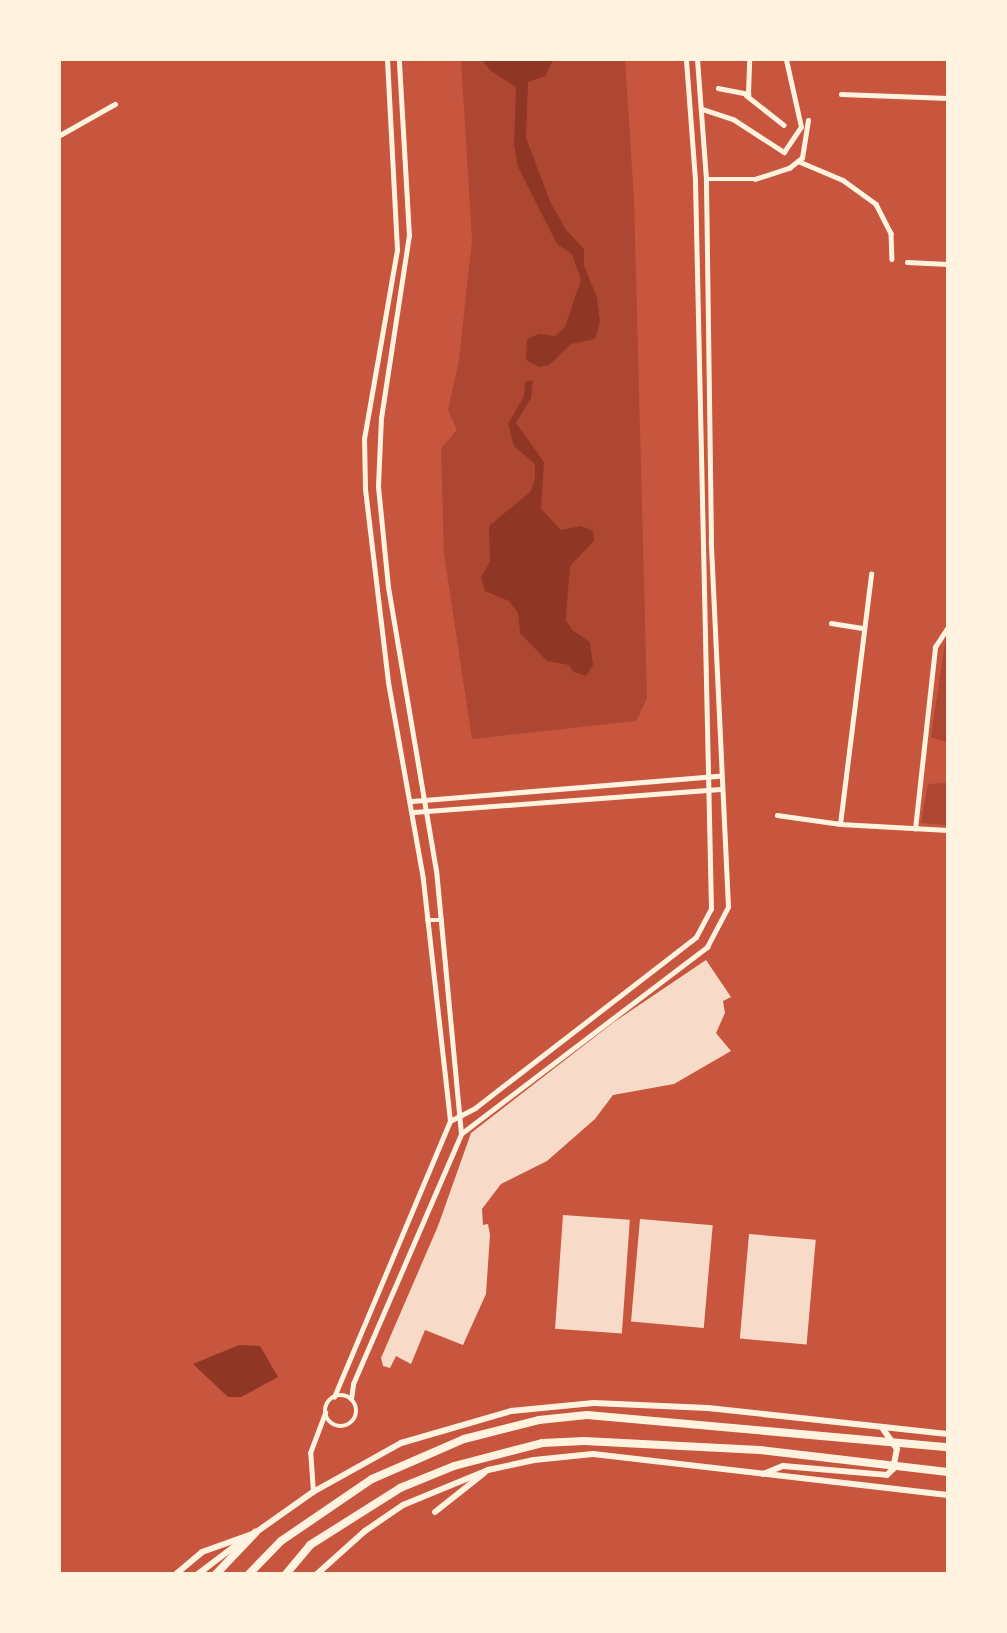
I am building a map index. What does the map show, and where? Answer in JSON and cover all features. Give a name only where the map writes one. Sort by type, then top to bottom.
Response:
[{"type":"highway","points":[[249,1573],[281,1541],[372,1479],[464,1439],[539,1420],[587,1415],[947,1447]]},
{"type":"highway","points":[[286,1573],[310,1545],[400,1488],[454,1466],[542,1443],[584,1441],[760,1450],[947,1472]]},
{"type":"highway","points":[[216,1573],[255,1533]]},
{"type":"main road","points":[[198,1573],[223,1551],[255,1533],[313,1492],[401,1443],[534,1407],[597,1403],[708,1408],[947,1434]]},
{"type":"main road","points":[[759,1475],[783,1466],[891,1473],[896,1444],[878,1426]]},
{"type":"main road","points":[[317,1573],[365,1531],[403,1505],[488,1470],[593,1454],[947,1495]]},
{"type":"main road","points":[[435,1512],[488,1470]]},
{"type":"main road","points":[[176,1573],[219,1543],[255,1533]]},
{"type":"street","points":[[313,1492],[310,1453],[450,1121],[414,813],[388,682],[366,501],[364,439],[379,365],[398,232],[387,60]]},
{"type":"street","points":[[326,1412],[336,1426],[350,1424],[357,1412],[351,1399],[354,1384],[461,1134],[442,920],[427,799],[400,661],[377,486],[378,442],[392,366],[409,236],[399,60]]},
{"type":"street","points":[[450,1121],[475,1108],[702,930],[712,897],[706,777],[698,464],[697,235],[686,60]]},
{"type":"street","points":[[461,1134],[710,944],[728,907],[719,776],[709,463],[706,179],[697,60]]},
{"type":"street","points":[[746,95],[749,60]]},
{"type":"street","points":[[702,109],[733,120],[784,152],[801,127],[786,60]]},
{"type":"street","points":[[718,88],[746,95],[784,124]]},
{"type":"street","points":[[841,94],[947,98]]},
{"type":"street","points":[[690,98],[701,98]]},
{"type":"street","points":[[60,135],[115,104]]},
{"type":"street","points":[[706,179],[755,179],[798,160],[807,144],[808,120]]},
{"type":"street","points":[[798,160],[844,180],[876,204],[891,233],[892,259]]},
{"type":"street","points":[[906,262],[947,264]]},
{"type":"street","points":[[379,365],[392,366]]},
{"type":"street","points":[[698,464],[709,463]]},
{"type":"street","points":[[840,824],[871,574]]},
{"type":"street","points":[[831,623],[864,628]]},
{"type":"street","points":[[915,829],[935,647],[947,627]]},
{"type":"street","points":[[703,659],[715,658]]},
{"type":"street","points":[[412,800],[719,776]]},
{"type":"street","points":[[414,813],[720,789]]},
{"type":"street","points":[[778,815],[840,824],[947,830]]},
{"type":"street","points":[[427,920],[442,920]]},
{"type":"street","points":[[334,1397],[351,1399]]},
{"type":"shaded area","points":[[461,60],[625,60],[634,199],[647,698],[636,721],[472,739],[444,554],[441,448],[457,430],[448,410],[459,360],[472,240]]},
{"type":"shaded area","points":[[482,60],[553,60],[545,76],[528,82],[526,138],[550,201],[566,230],[584,249],[584,266],[597,297],[600,322],[595,339],[571,344],[549,365],[539,367],[526,360],[527,339],[539,334],[555,336],[565,327],[581,280],[572,254],[557,244],[518,167],[514,144],[516,87],[491,71]]},
{"type":"shaded area","points":[[533,380],[531,398],[516,423],[544,462],[541,509],[561,530],[581,526],[593,531],[594,541],[570,566],[566,620],[572,630],[590,642],[593,665],[586,676],[574,672],[569,665],[547,661],[520,633],[518,613],[509,601],[485,591],[481,577],[490,561],[489,526],[531,491],[535,477],[535,464],[514,446],[508,424],[524,396],[525,382]]},
{"type":"shaded area","points":[[947,630],[947,742],[931,737]]},
{"type":"shaded area","points":[[947,783],[947,825],[921,823],[928,784]]},
{"type":"shaded area","points":[[239,1345],[260,1346],[278,1377],[241,1397],[228,1397],[193,1364]]},
{"type":"building","points":[[706,960],[731,997],[723,1001],[725,1013],[716,1033],[731,1051],[674,1084],[613,1095],[595,1119],[547,1161],[501,1184],[482,1209],[483,1225],[488,1224],[490,1235],[486,1294],[463,1345],[425,1330],[411,1364],[396,1356],[390,1368],[383,1366],[381,1358],[438,1226],[471,1133],[614,1022]]},
{"type":"building","points":[[563,1215],[630,1220],[622,1333],[555,1329]]},
{"type":"building","points":[[640,1219],[713,1225],[704,1328],[631,1322]]},
{"type":"building","points":[[749,1234],[816,1240],[807,1344],[740,1339]]}]
